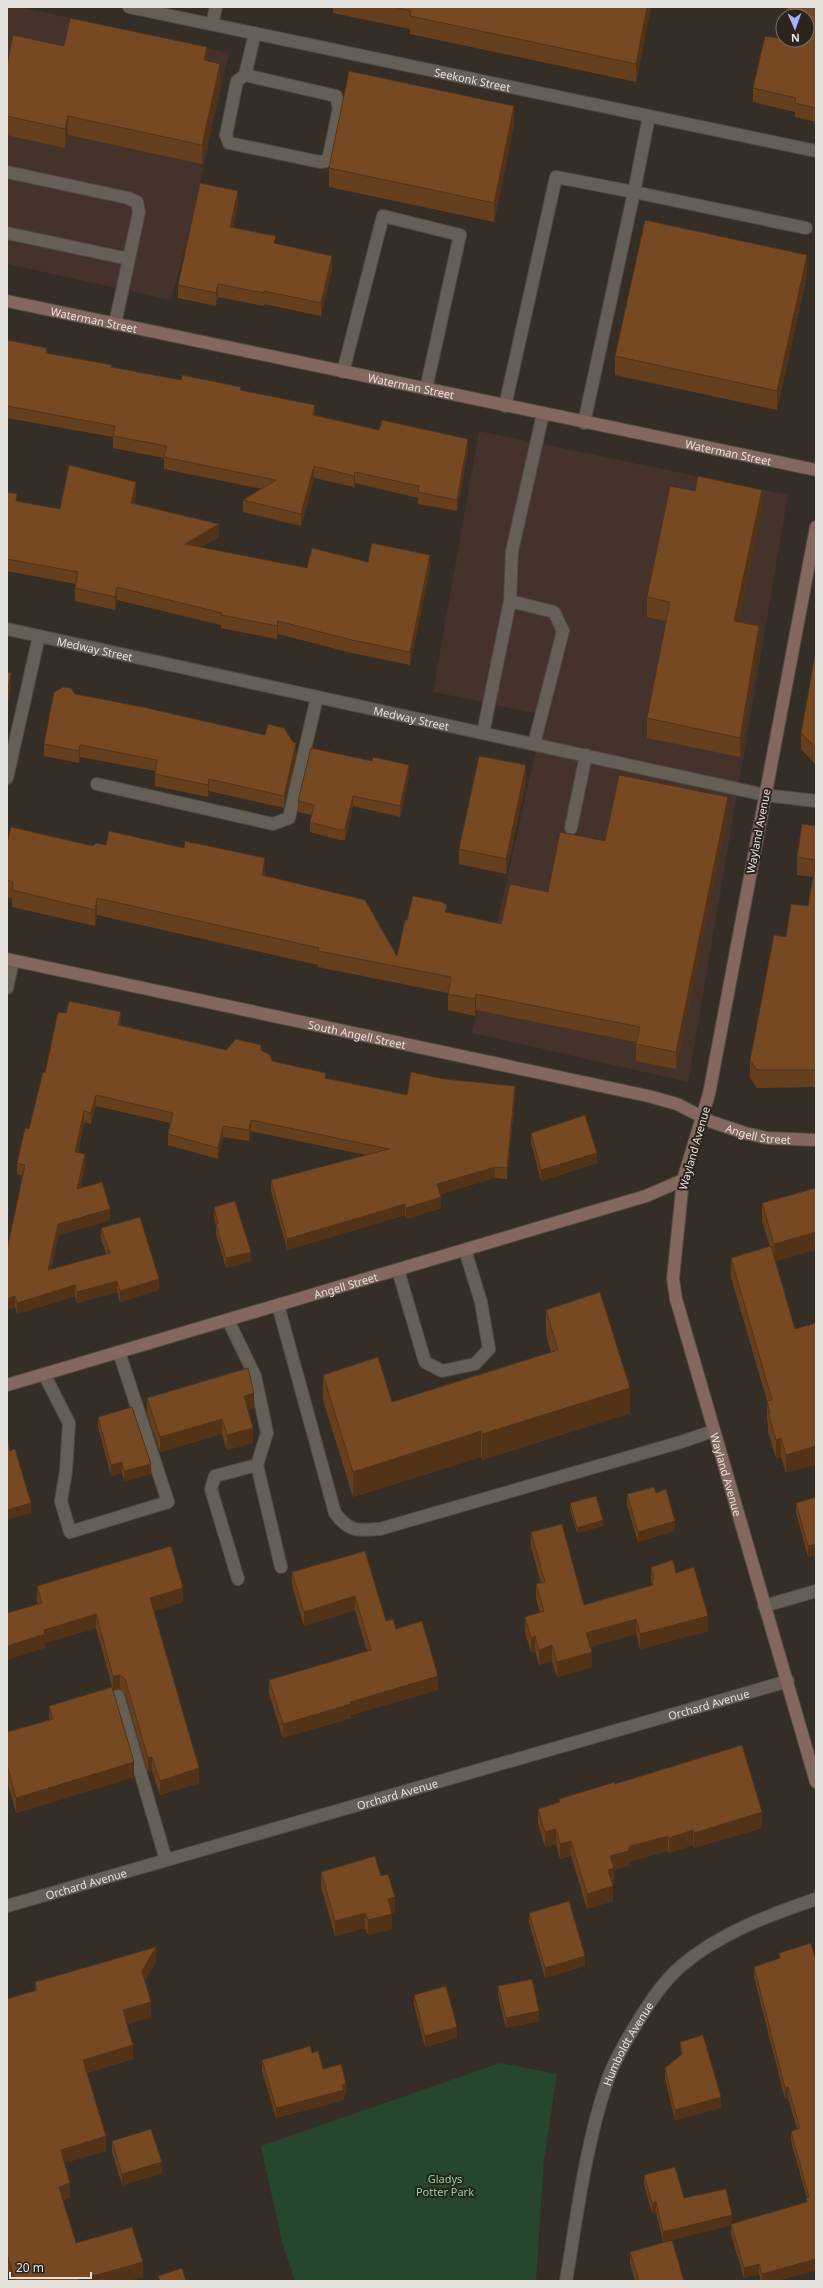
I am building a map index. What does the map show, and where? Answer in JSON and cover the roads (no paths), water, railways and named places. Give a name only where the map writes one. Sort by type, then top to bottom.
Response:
[{"type":"street","name":"Seekonk Street","points":[[129,7],[816,150]]},
{"type":"street","points":[[212,24],[216,7]]},
{"type":"street","points":[[245,75],[336,96],[339,108],[329,156],[326,161],[320,162],[229,144],[226,134],[237,81],[245,75],[254,33]]},
{"type":"street","points":[[584,423],[650,116]]},
{"type":"street","points":[[7,172],[128,198],[137,202],[139,212],[115,324]]},
{"type":"street","points":[[505,406],[556,177],[806,228]]},
{"type":"street","points":[[343,372],[383,216],[460,235],[426,389]]},
{"type":"street","points":[[7,233],[129,259]]},
{"type":"street","name":"Waterman Street","points":[[7,300],[584,423],[816,470]]},
{"type":"street","points":[[483,733],[510,600],[512,551],[543,414]]},
{"type":"street","name":"Wayland Avenue","points":[[816,527],[704,1118],[683,1180],[673,1279],[676,1299],[713,1431],[764,1606],[788,1681],[816,1782]]},
{"type":"street","points":[[510,600],[554,612],[563,631],[534,744]]},
{"type":"street","name":"Medway Street","points":[[7,630],[765,795],[816,801]]},
{"type":"street","points":[[7,778],[38,636]]},
{"type":"street","points":[[97,784],[273,824],[289,818],[316,697]]},
{"type":"street","points":[[571,828],[586,756]]},
{"type":"street","points":[[7,988],[10,960]]},
{"type":"street","name":"South Angell Street","points":[[10,960],[648,1096],[673,1103],[704,1118]]},
{"type":"street","name":"Angell Street","points":[[704,1118],[730,1129],[767,1138],[816,1140]]},
{"type":"street","name":"Angell Street","points":[[7,1385],[646,1196],[683,1180]]},
{"type":"street","points":[[398,1270],[424,1362],[442,1371],[475,1364],[489,1349],[480,1302],[465,1250]]},
{"type":"street","points":[[278,1305],[335,1513],[344,1525],[358,1531],[380,1529],[681,1442],[713,1431]]},
{"type":"street","points":[[228,1320],[256,1376],[267,1433],[257,1465],[281,1567]]},
{"type":"street","points":[[44,1374],[69,1423],[66,1471],[61,1501],[70,1532],[168,1502],[119,1352]]},
{"type":"street","points":[[238,1579],[211,1489],[215,1476],[257,1465]]},
{"type":"street","points":[[764,1606],[816,1591]]},
{"type":"street","name":"Orchard Avenue","points":[[7,1906],[788,1681]]},
{"type":"street","points":[[118,1696],[166,1860]]},
{"type":"street","name":"Humboldt Avenue","points":[[566,2281],[592,2139],[606,2084],[627,2039],[652,1999],[681,1966],[723,1937],[770,1914],[816,1899]]},
{"type":"park label","name":"Gladys Potter Park","points":[[445,2184]]}]
